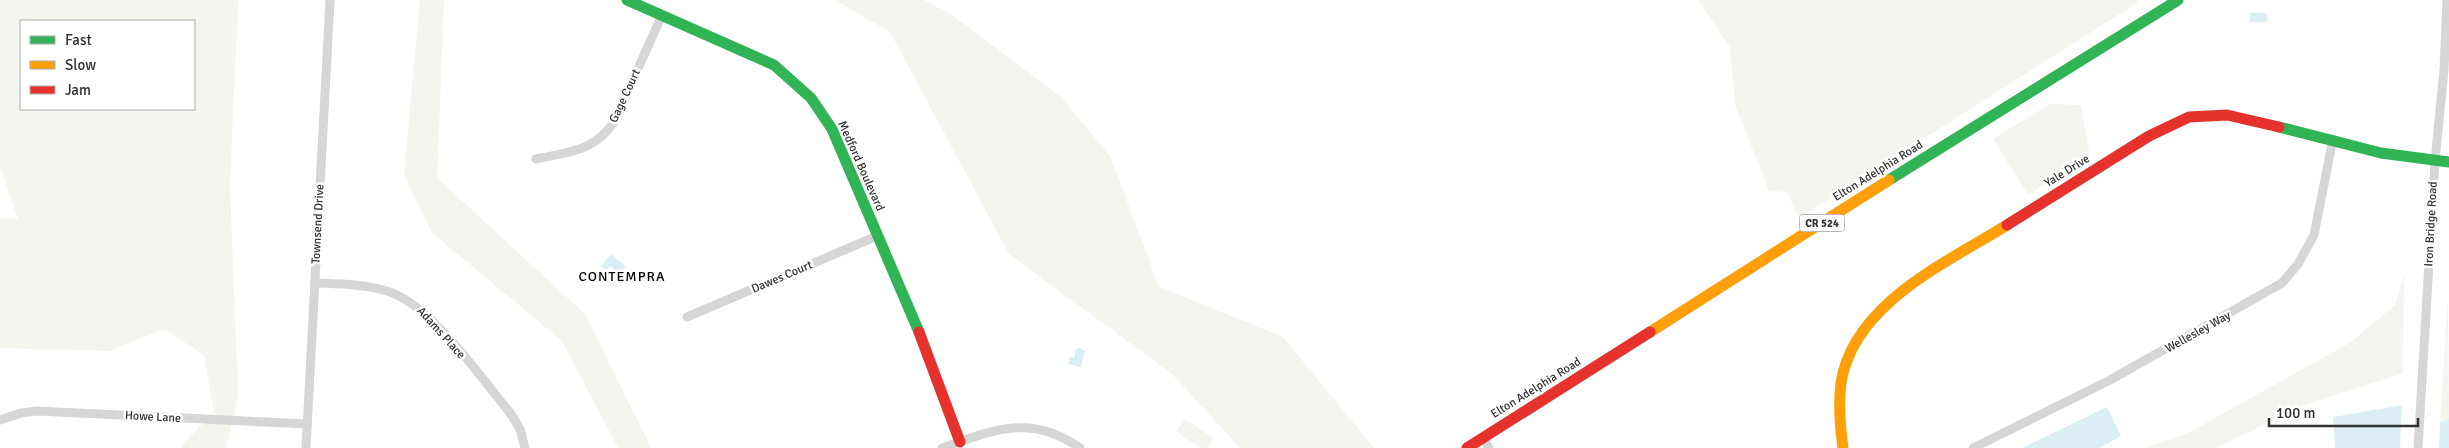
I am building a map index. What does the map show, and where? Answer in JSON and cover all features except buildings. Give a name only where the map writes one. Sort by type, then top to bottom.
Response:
[{"type":"street","name":"Townsend Drive","points":[[306,448],[330,0]]},
{"type":"street","name":"Medford Boulevard","points":[[627,0],[762,58],[803,89],[819,108],[832,129],[929,356],[960,442]]},
{"type":"street","name":"Elton Adelphia Road","points":[[1467,448],[1486,443],[1910,167],[2178,0]]},
{"type":"street","name":"Iron Bridge Road","points":[[2418,448],[2435,161],[2444,70],[2447,0]]},
{"type":"street","name":"Gage Court","points":[[536,159],[588,147],[608,132],[662,15]]},
{"type":"street","name":"Yale Drive","points":[[1843,448],[1839,424],[1839,395],[1844,370],[1851,351],[1862,331],[1879,310],[1905,289],[2149,136],[2190,117],[2227,115],[2333,139],[2381,153],[2449,162]]},
{"type":"street","name":"Wellesley Way","points":[[1973,448],[2110,380],[2282,283],[2298,264],[2314,235],[2333,139]]},
{"type":"street","name":"Dawes Court","points":[[688,317],[877,236]]},
{"type":"street","name":"Adams Place","points":[[314,283],[378,288],[399,295],[416,305],[432,319],[511,414],[520,429],[525,448]]},
{"type":"street","name":"Howe Lane","points":[[0,420],[21,413],[37,411],[308,424]]},
{"type":"street","points":[[942,448],[996,430],[1020,427],[1044,430],[1058,435],[1080,448]]},
{"type":"shaded area","points":[[0,0],[238,0],[230,185],[238,394],[226,448],[182,448],[183,444],[214,412],[204,355],[164,329],[110,351],[0,348],[0,219],[18,219],[0,166]]},
{"type":"shaded area","points":[[420,0],[444,0],[437,178],[585,314],[651,448],[618,448],[562,341],[431,232],[404,174]]},
{"type":"shaded area","points":[[835,0],[923,0],[949,13],[1060,96],[1110,156],[1159,287],[1283,337],[1374,448],[1240,448],[1172,374],[1009,254],[890,32]]},
{"type":"shaded area","points":[[1698,0],[2137,0],[2137,3],[1799,218],[1787,192],[1769,191],[1735,105],[1730,47]]},
{"type":"shaded area","points":[[2250,13],[2266,13],[2268,19],[2266,22],[2250,22]]},
{"type":"shaded area","points":[[2050,104],[2081,105],[2090,156],[2028,195],[1993,139]]},
{"type":"shaded area","points":[[611,254],[626,267],[620,274],[610,266],[606,270],[601,266]]},
{"type":"shaded area","points":[[2404,274],[2403,373],[2302,406],[2217,448],[2143,448],[2188,433],[2351,342],[2395,305]]},
{"type":"shaded area","points":[[2448,296],[2449,415],[2448,419],[2440,422]]},
{"type":"shaded area","points":[[1080,348],[1085,351],[1081,367],[1068,364],[1070,357],[1074,358],[1076,349]]},
{"type":"shaded area","points":[[2402,405],[2400,448],[2335,448],[2333,417]]},
{"type":"shaded area","points":[[2107,407],[2121,436],[2100,448],[2022,448]]},
{"type":"shaded area","points":[[2449,415],[2449,448],[2439,448],[2440,422],[2448,419]]},
{"type":"shaded area","points":[[1185,419],[1214,438],[1208,448],[1201,448],[1176,432]]},
{"type":"traffic: fast","points":[[627,0],[774,65],[811,98],[832,129],[919,332]]},
{"type":"traffic: fast","points":[[1889,180],[2178,0]]},
{"type":"traffic: fast","points":[[2279,127],[2381,153],[2449,162]]},
{"type":"traffic: slow","points":[[1650,332],[1889,180]]},
{"type":"traffic: slow","points":[[1843,448],[1840,416],[1841,383],[1849,355],[1863,330],[1883,308],[1906,289],[1931,271],[2007,225]]},
{"type":"traffic: jam","points":[[2007,225],[2149,136],[2189,117],[2227,115],[2279,127]]},
{"type":"traffic: jam","points":[[919,332],[960,442]]},
{"type":"traffic: jam","points":[[1467,448],[1650,332]]},
{"type":"district","name":"CONTEMPRA","points":[[622,276]]}]
